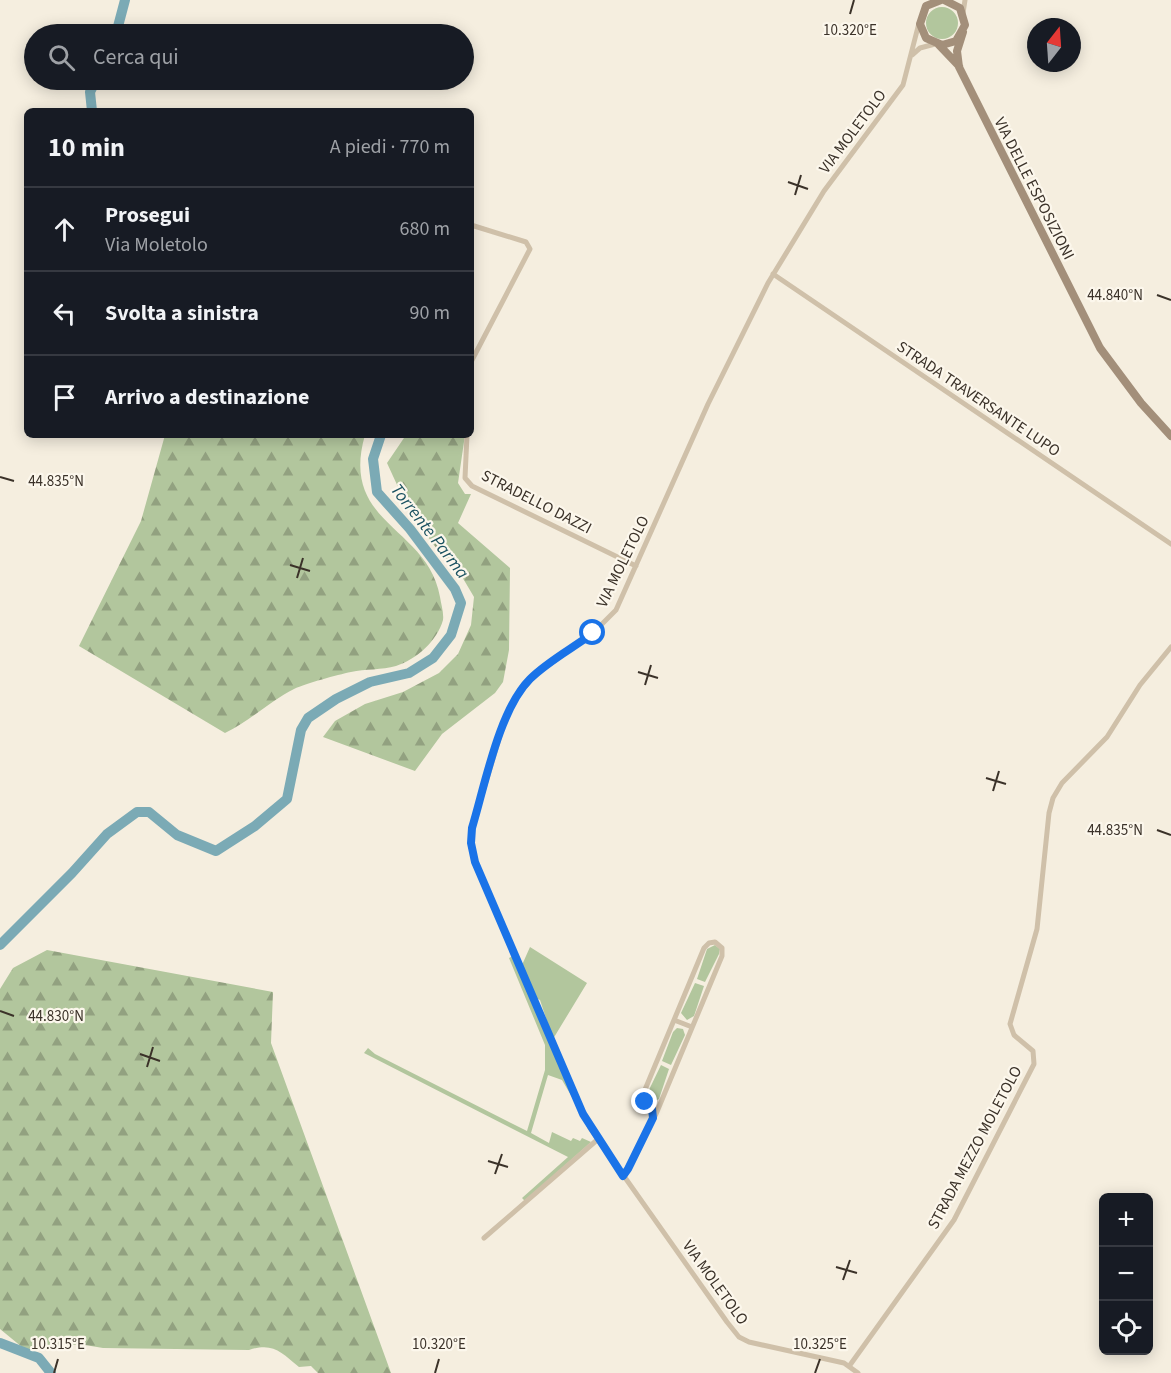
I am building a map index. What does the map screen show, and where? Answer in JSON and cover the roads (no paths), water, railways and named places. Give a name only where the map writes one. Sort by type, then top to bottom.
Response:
[{"type":"street","name":"VIA MOLETOLO","points":[[850,1365],[760,1345],[739,1336],[597,1140],[583,1114],[475,862],[471,835],[502,729],[517,695],[535,675],[593,633],[609,618],[620,602],[711,397],[772,274],[824,191],[903,85],[926,0]]},
{"type":"street","points":[[936,46],[923,35],[921,16],[929,4],[948,0],[964,15]]},
{"type":"street","points":[[959,67],[958,50],[963,32],[965,0]]},
{"type":"street","points":[[912,55],[936,46],[953,43],[963,32]]},
{"type":"street","name":"VIA DELLE ESPOSIZIONI","points":[[936,46],[959,67],[1100,348],[1140,403],[1171,436]]},
{"type":"street","points":[[474,226],[526,242],[530,249],[474,356]]},
{"type":"street","name":"STRADA TRAVERSANTE LUPO","points":[[772,274],[1171,544]]},
{"type":"street","name":"STRADELLO DAZZI","points":[[467,438],[465,478],[472,486],[636,566]]},
{"type":"street","name":"STRADA MEZZO MOLETOLO","points":[[850,1365],[954,1220],[1034,1064],[1033,1051],[1014,1035],[1010,1023],[1037,929],[1050,809],[1055,794],[1068,775],[1107,737],[1140,685],[1171,647]]},
{"type":"street","points":[[623,1176],[628,1169],[653,1118],[662,1099],[723,954],[721,946],[715,942],[705,946],[644,1094],[652,1109],[653,1118]]},
{"type":"street","points":[[674,1020],[692,1027]]},
{"type":"street","points":[[648,1104],[657,1105],[662,1099]]},
{"type":"street","points":[[484,1238],[597,1140]]},
{"type":"street","points":[[850,1365],[858,1373]]},
{"type":"waterway","name":"Torrente Parma","points":[[119,24],[125,0]]},
{"type":"waterway","name":"Torrente Parma","points":[[91,90],[92,108]]},
{"type":"waterway","name":"Torrente Parma","points":[[0,945],[72,873],[107,834],[137,812],[149,812],[177,835],[216,851],[255,826],[287,799],[301,730],[308,718],[336,699],[370,682],[409,673],[433,658],[451,635],[461,603],[455,589],[410,529],[377,492],[373,459],[380,438]]},
{"type":"waterway","name":"Torrente Parma","points":[[0,1343],[39,1358],[51,1373]]}]
